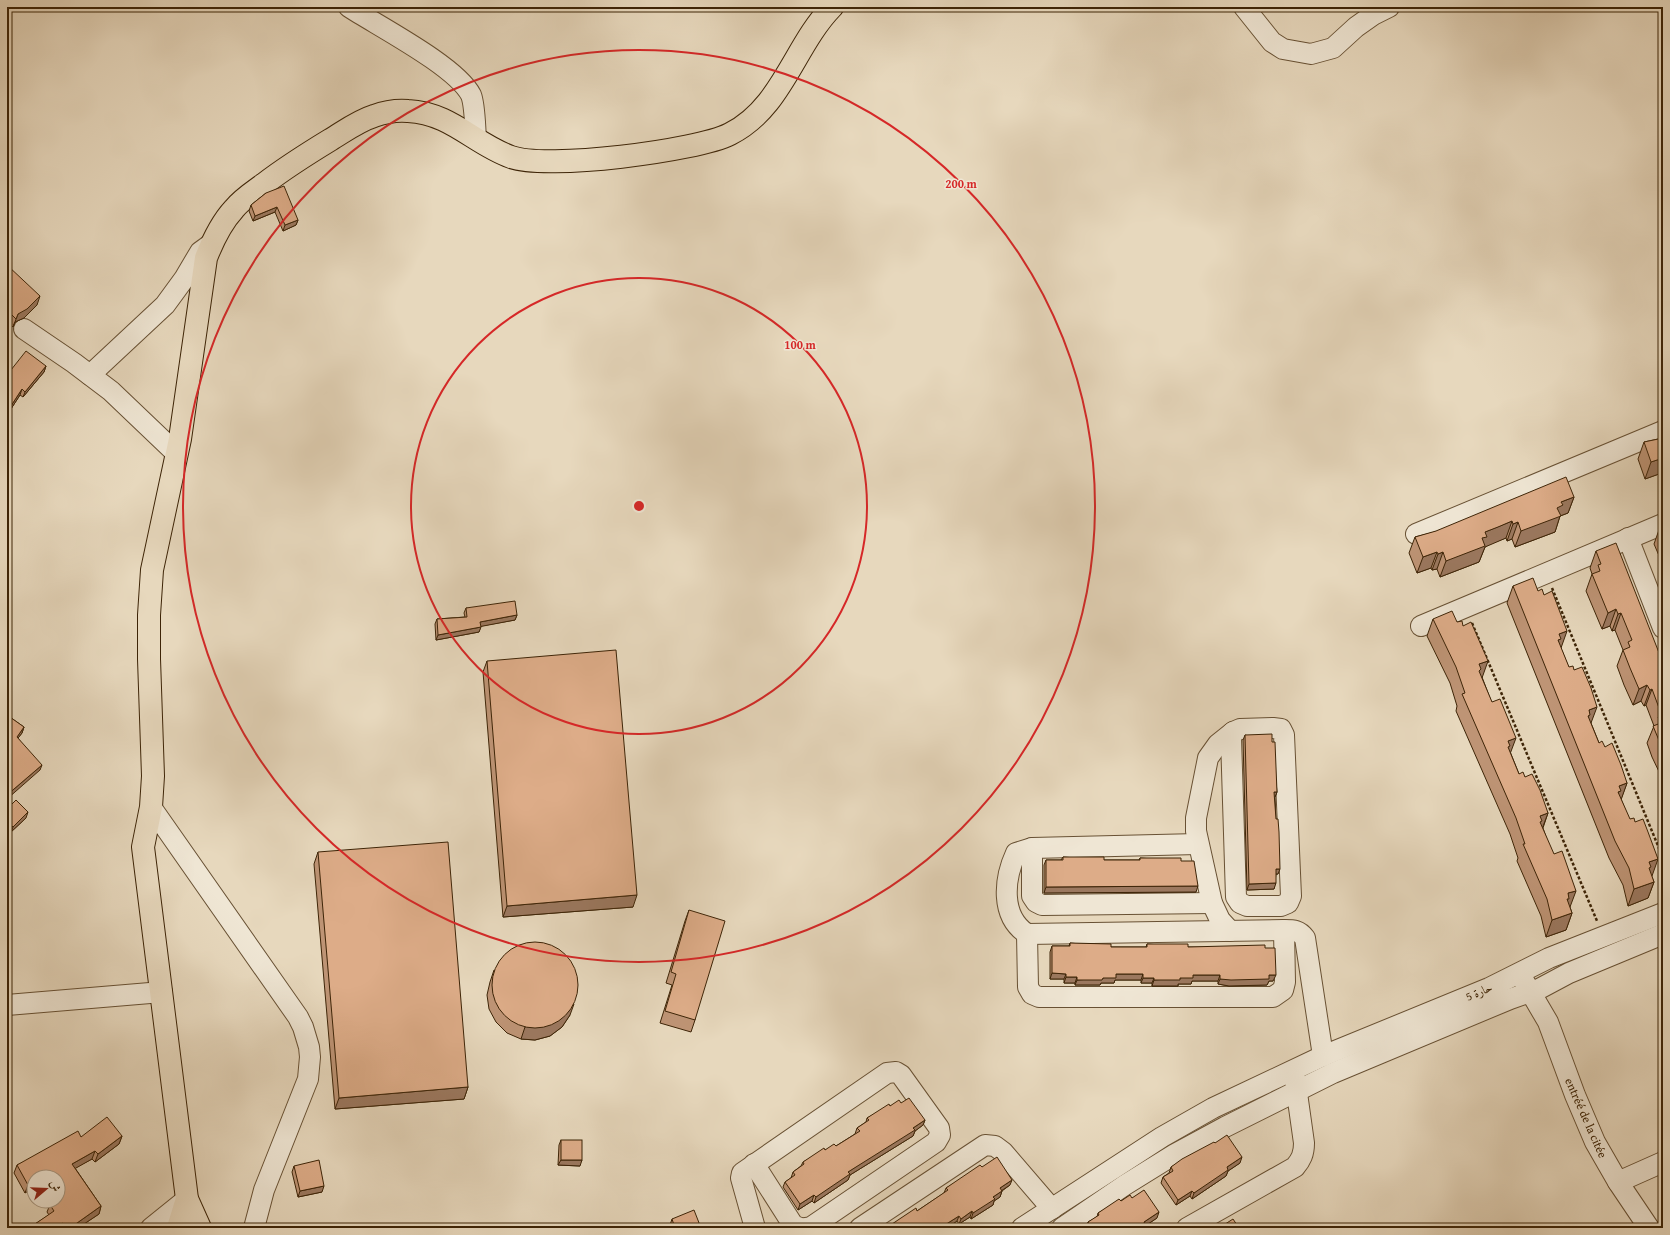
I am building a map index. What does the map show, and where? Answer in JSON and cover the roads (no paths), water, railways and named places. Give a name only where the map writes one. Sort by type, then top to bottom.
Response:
[{"type":"main road","points":[[200,1228],[187,1199],[143,847],[151,807],[153,776],[149,703],[149,615],[152,570],[176,454],[206,258],[211,244],[226,218],[246,197],[297,160],[361,121],[375,115],[391,112],[422,112],[451,122],[500,153],[514,158],[544,162],[633,155],[714,140],[745,125],[769,102],[812,31],[832,7]]},
{"type":"main road","points":[[178,1228],[187,1199]]},
{"type":"street","points":[[349,7],[390,31],[435,61],[466,86],[472,97],[476,138]]},
{"type":"street","points":[[1244,7],[1272,42],[1283,49],[1311,54],[1333,48],[1356,27],[1373,15],[1389,7]]},
{"type":"street","points":[[90,375],[165,305],[184,279],[200,252],[211,244]]},
{"type":"street","points":[[24,329],[111,391],[176,454]]},
{"type":"street","points":[[1416,534],[1663,431]]},
{"type":"street","points":[[1421,626],[1465,606],[1663,524]]},
{"type":"street","points":[[1628,538],[1663,628]]},
{"type":"street","points":[[1230,931],[1220,920],[1212,903],[1198,844],[1196,818],[1208,758],[1218,744],[1233,732],[1240,729],[1281,729],[1284,735],[1291,896],[1288,903],[1282,906],[1247,906],[1240,903],[1236,897],[1231,738],[1233,732]]},
{"type":"street","points":[[151,807],[298,1017],[307,1037],[310,1057],[308,1079],[264,1190],[254,1228]]},
{"type":"street","points":[[1198,844],[1032,848],[1016,853],[1009,868],[1006,894],[1011,916],[1019,928],[1027,934],[1284,930],[1295,930],[1301,932],[1305,938],[1323,1056]]},
{"type":"street","points":[[1032,848],[1032,896],[1036,902],[1042,905],[1212,903]]},
{"type":"street","name":"حارة 5","points":[[1022,1228],[1162,1137],[1213,1108],[1323,1056],[1489,988],[1541,962],[1663,913]]},
{"type":"street","points":[[1027,934],[1028,988],[1032,994],[1040,997],[1273,997],[1283,990],[1285,982],[1284,930]]},
{"type":"street","name":"حارة 5","points":[[1062,1228],[1124,1184],[1175,1154],[1297,1090],[1333,1073],[1529,993],[1569,973],[1663,934]]},
{"type":"street","name":"entréé de la citée","points":[[1541,962],[1548,984],[1548,1022]]},
{"type":"street","name":"entréé de la citée","points":[[1521,972],[1529,993],[1548,1022],[1584,1119],[1595,1142],[1618,1182],[1649,1228]]},
{"type":"street","points":[[7,1005],[162,992]]},
{"type":"street","points":[[1187,1228],[1295,1167],[1300,1161],[1304,1151],[1304,1144],[1293,1069]]},
{"type":"street","points":[[755,1228],[741,1178],[742,1173],[888,1074],[896,1072],[901,1075],[939,1128],[940,1135],[936,1142],[811,1227],[805,1228]]},
{"type":"street","points":[[860,1228],[984,1146],[995,1146],[1003,1152],[1052,1209]]},
{"type":"street","points":[[1618,1182],[1663,1162]]},
{"type":"street","points":[[754,1164],[793,1225],[800,1228]]},
{"type":"street","points":[[151,1228],[187,1199]]}]
